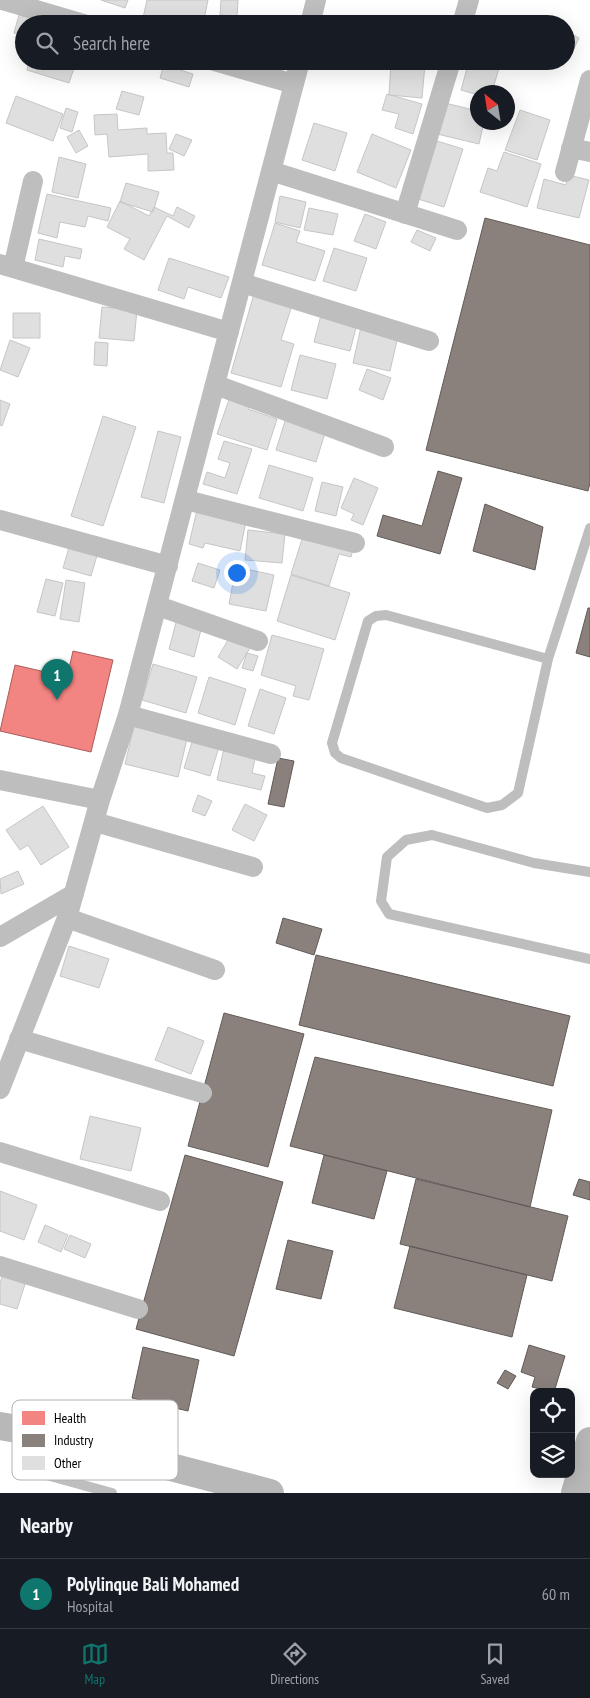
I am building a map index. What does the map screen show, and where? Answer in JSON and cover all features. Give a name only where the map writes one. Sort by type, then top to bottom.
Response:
[{"type":"street","points":[[2,0],[53,15]]},
{"type":"street","points":[[312,15],[316,0]]},
{"type":"street","points":[[465,15],[469,0]]},
{"type":"street","points":[[245,70],[294,84]]},
{"type":"street","points":[[0,1089],[66,918],[100,800],[128,715],[298,70]]},
{"type":"street","points":[[405,214],[448,70]]},
{"type":"street","points":[[565,172],[581,150],[590,80]]},
{"type":"street","points":[[271,172],[457,230]]},
{"type":"street","points":[[33,181],[6,266],[229,332]]},
{"type":"street","points":[[242,283],[429,341]]},
{"type":"street","points":[[216,385],[384,447]]},
{"type":"street","points":[[186,500],[355,542]]},
{"type":"street","points":[[0,520],[168,566]]},
{"type":"street","points":[[158,606],[258,640]]},
{"type":"street","points":[[128,715],[271,754]]},
{"type":"street","points":[[0,780],[100,800]]},
{"type":"street","points":[[95,822],[252,867]]},
{"type":"street","points":[[0,937],[74,894]]},
{"type":"street","points":[[66,918],[215,970]]},
{"type":"street","points":[[19,1039],[202,1093]]},
{"type":"street","points":[[0,1152],[160,1201]]},
{"type":"street","points":[[0,1266],[138,1309]]},
{"type":"street","points":[[575,1493],[590,1441]]},
{"type":"street","points":[[178,1470],[270,1493]]},
{"type":"lane","points":[[548,659],[386,615],[376,616],[368,621],[332,743],[335,753],[340,758],[487,808],[502,805],[518,793],[548,659],[590,528]]},
{"type":"lane","points":[[590,872],[534,863],[432,834],[406,840],[387,857],[381,901],[389,914],[590,959]]},
{"type":"lane","points":[[65,1480],[112,1493]]},
{"type":"building: Health","points":[[73,651],[113,660],[91,752],[0,731],[15,665],[67,677]]},
{"type":"building: Industry","points":[[485,218],[590,245],[590,483],[588,491],[426,450]]},
{"type":"building: Industry","points":[[438,471],[462,478],[440,554],[377,536],[383,515],[422,526]]},
{"type":"building: Industry","points":[[485,504],[543,527],[535,570],[473,551]]},
{"type":"building: Industry","points":[[588,608],[590,608],[590,657],[576,653]]},
{"type":"building: Industry","points":[[278,758],[294,761],[284,807],[268,804]]},
{"type":"building: Industry","points":[[283,918],[322,929],[314,955],[276,943]]},
{"type":"building: Industry","points":[[316,955],[570,1016],[553,1086],[299,1025]]},
{"type":"building: Industry","points":[[224,1013],[304,1034],[268,1167],[188,1146]]},
{"type":"building: Industry","points":[[315,1057],[552,1110],[530,1207],[290,1146]]},
{"type":"building: Industry","points":[[185,1155],[283,1182],[234,1356],[136,1329]]},
{"type":"building: Industry","points":[[324,1155],[387,1171],[374,1219],[312,1203]]},
{"type":"building: Industry","points":[[416,1179],[568,1216],[552,1281],[400,1244]]},
{"type":"building: Industry","points":[[579,1179],[590,1182],[590,1200],[573,1195]]},
{"type":"building: Industry","points":[[288,1240],[333,1251],[321,1299],[276,1289]]},
{"type":"building: Industry","points":[[410,1246],[527,1275],[512,1337],[394,1308]]},
{"type":"building: Industry","points":[[529,1345],[565,1356],[555,1388],[532,1387],[535,1377],[521,1372]]},
{"type":"building: Industry","points":[[143,1347],[199,1360],[188,1411],[178,1409],[178,1400],[141,1400],[132,1398]]},
{"type":"building: Industry","points":[[505,1370],[516,1376],[508,1389],[497,1383]]},
{"type":"building: Other","points":[[101,0],[128,0],[125,8]]},
{"type":"building: Other","points":[[147,0],[208,0],[205,15],[144,15]]},
{"type":"building: Other","points":[[221,0],[238,0],[237,15],[220,15]]},
{"type":"building: Other","points":[[575,36],[579,38],[575,46]]},
{"type":"building: Other","points":[[27,70],[73,70],[69,83]]},
{"type":"building: Other","points":[[162,70],[180,70],[193,74],[189,87],[160,78]]},
{"type":"building: Other","points":[[391,70],[424,70],[422,98],[389,95]]},
{"type":"building: Other","points":[[467,70],[498,70],[494,85],[470,85],[470,93],[461,90]]},
{"type":"building: Other","points":[[122,91],[144,97],[139,115],[116,109]]},
{"type":"building: Other","points":[[387,94],[422,104],[413,134],[395,128],[399,114],[382,110]]},
{"type":"building: Other","points":[[16,96],[63,114],[53,141],[6,123]]},
{"type":"building: Other","points":[[445,103],[470,109],[470,130],[482,130],[479,144],[437,134]]},
{"type":"building: Other","points":[[66,108],[78,112],[72,132],[60,128]]},
{"type":"building: Other","points":[[520,110],[550,120],[537,160],[505,150],[512,130],[515,130],[515,123]]},
{"type":"building: Other","points":[[117,114],[118,130],[147,128],[147,134],[166,133],[167,153],[173,153],[174,170],[148,171],[148,154],[109,157],[107,134],[95,135],[94,115]]},
{"type":"building: Other","points":[[314,123],[347,133],[335,171],[302,160]]},
{"type":"building: Other","points":[[79,130],[88,146],[76,153],[67,137]]},
{"type":"building: Other","points":[[176,134],[192,140],[184,156],[169,149]]},
{"type":"building: Other","points":[[372,134],[411,150],[396,188],[357,172]]},
{"type":"building: Other","points":[[437,141],[463,149],[444,207],[418,199]]},
{"type":"building: Other","points":[[504,152],[541,164],[527,207],[480,192],[488,168],[497,171]]},
{"type":"building: Other","points":[[59,157],[86,164],[78,198],[52,192]]},
{"type":"building: Other","points":[[568,175],[589,180],[579,218],[537,208],[544,179],[566,185]]},
{"type":"building: Other","points":[[126,183],[159,192],[153,212],[120,202]]},
{"type":"building: Other","points":[[47,194],[111,208],[108,221],[88,216],[85,227],[60,222],[57,238],[38,233]]},
{"type":"building: Other","points":[[280,196],[306,202],[300,228],[275,222]]},
{"type":"building: Other","points":[[120,201],[149,216],[154,207],[173,216],[177,207],[195,216],[189,228],[167,216],[144,260],[124,249],[130,239],[107,227]]},
{"type":"building: Other","points":[[309,208],[338,214],[333,235],[304,230]]},
{"type":"building: Other","points":[[365,214],[386,222],[376,249],[354,241]]},
{"type":"building: Other","points":[[275,223],[300,231],[296,242],[325,251],[315,281],[262,265]]},
{"type":"building: Other","points":[[417,230],[436,238],[430,251],[411,242]]},
{"type":"building: Other","points":[[39,239],[82,249],[80,259],[65,256],[63,267],[35,260]]},
{"type":"building: Other","points":[[334,248],[367,258],[356,291],[323,281]]},
{"type":"building: Other","points":[[169,258],[229,277],[221,298],[188,287],[184,299],[158,290]]},
{"type":"building: Other","points":[[254,294],[292,305],[281,340],[294,344],[281,387],[231,373]]},
{"type":"building: Other","points":[[102,307],[137,310],[134,341],[99,338]]},
{"type":"building: Other","points":[[322,311],[358,320],[350,351],[314,342]]},
{"type":"building: Other","points":[[13,313],[40,313],[40,338],[13,338]]},
{"type":"building: Other","points":[[361,327],[398,336],[390,371],[353,363]]},
{"type":"building: Other","points":[[10,340],[30,348],[18,377],[0,370]]},
{"type":"building: Other","points":[[95,342],[108,343],[107,366],[94,365]]},
{"type":"building: Other","points":[[300,355],[336,364],[327,399],[291,390]]},
{"type":"building: Other","points":[[367,369],[391,378],[383,400],[359,390]]},
{"type":"building: Other","points":[[231,394],[251,401],[248,409],[277,419],[267,450],[217,434]]},
{"type":"building: Other","points":[[0,400],[10,404],[2,426],[0,425]]},
{"type":"building: Other","points":[[103,416],[136,427],[103,526],[71,516]]},
{"type":"building: Other","points":[[286,418],[326,430],[316,462],[276,450]]},
{"type":"building: Other","points":[[158,431],[181,437],[164,503],[141,497]]},
{"type":"building: Other","points":[[224,441],[252,449],[237,494],[203,484],[207,472],[225,478],[230,463],[218,459]]},
{"type":"building: Other","points":[[269,465],[313,478],[303,511],[259,498]]},
{"type":"building: Other","points":[[354,478],[378,488],[363,525],[351,520],[354,514],[341,508]]},
{"type":"building: Other","points":[[322,482],[343,487],[336,516],[315,511]]},
{"type":"building: Other","points":[[197,510],[246,521],[240,551],[205,543],[203,548],[189,544]]},
{"type":"building: Other","points":[[248,530],[285,534],[282,563],[245,560]]},
{"type":"building: Other","points":[[304,533],[353,549],[351,557],[339,554],[329,586],[291,574]]},
{"type":"building: Other","points":[[70,544],[98,552],[91,576],[63,568]]},
{"type":"building: Other","points":[[198,563],[220,570],[214,588],[192,581]]},
{"type":"building: Other","points":[[236,567],[274,575],[266,611],[229,604]]},
{"type":"building: Other","points":[[291,575],[350,593],[335,640],[277,621]]},
{"type":"building: Other","points":[[46,579],[63,583],[55,616],[37,612]]},
{"type":"building: Other","points":[[66,580],[85,583],[79,622],[60,619]]},
{"type":"building: Other","points":[[177,619],[202,626],[194,657],[169,649]]},
{"type":"building: Other","points":[[231,635],[250,648],[237,669],[218,657]]},
{"type":"building: Other","points":[[272,635],[324,649],[309,700],[293,696],[296,686],[261,675]]},
{"type":"building: Other","points":[[247,653],[258,656],[253,671],[242,668]]},
{"type":"building: Other","points":[[153,664],[197,677],[186,713],[142,700]]},
{"type":"building: Other","points":[[209,677],[246,689],[235,725],[198,713]]},
{"type":"building: Other","points":[[260,689],[286,698],[274,734],[248,726]]},
{"type":"building: Other","points":[[134,726],[187,739],[178,777],[125,764]]},
{"type":"building: Other","points":[[193,739],[219,747],[210,776],[184,768]]},
{"type":"building: Other","points":[[224,748],[256,754],[252,773],[265,776],[261,790],[217,780]]},
{"type":"building: Other","points":[[198,795],[212,801],[205,816],[192,811]]},
{"type":"building: Other","points":[[245,804],[267,815],[254,841],[232,830]]},
{"type":"building: Other","points":[[43,806],[69,847],[41,865],[28,845],[20,850],[6,830]]},
{"type":"building: Other","points":[[18,871],[24,884],[1,894],[0,879]]},
{"type":"building: Other","points":[[69,946],[109,959],[99,988],[60,976]]},
{"type":"building: Other","points":[[168,1027],[204,1041],[191,1074],[155,1060]]},
{"type":"building: Other","points":[[90,1116],[141,1128],[131,1171],[80,1159]]},
{"type":"building: Other","points":[[0,1191],[37,1205],[24,1240],[0,1231]]},
{"type":"building: Other","points":[[45,1225],[68,1235],[61,1252],[38,1242]]},
{"type":"building: Other","points":[[70,1235],[91,1244],[85,1258],[64,1249]]},
{"type":"building: Other","points":[[4,1271],[27,1278],[17,1309],[0,1304],[0,1283]]},
{"type":"place","name":"Polylinque Bali Mohamed","points":[[57,700]]}]
